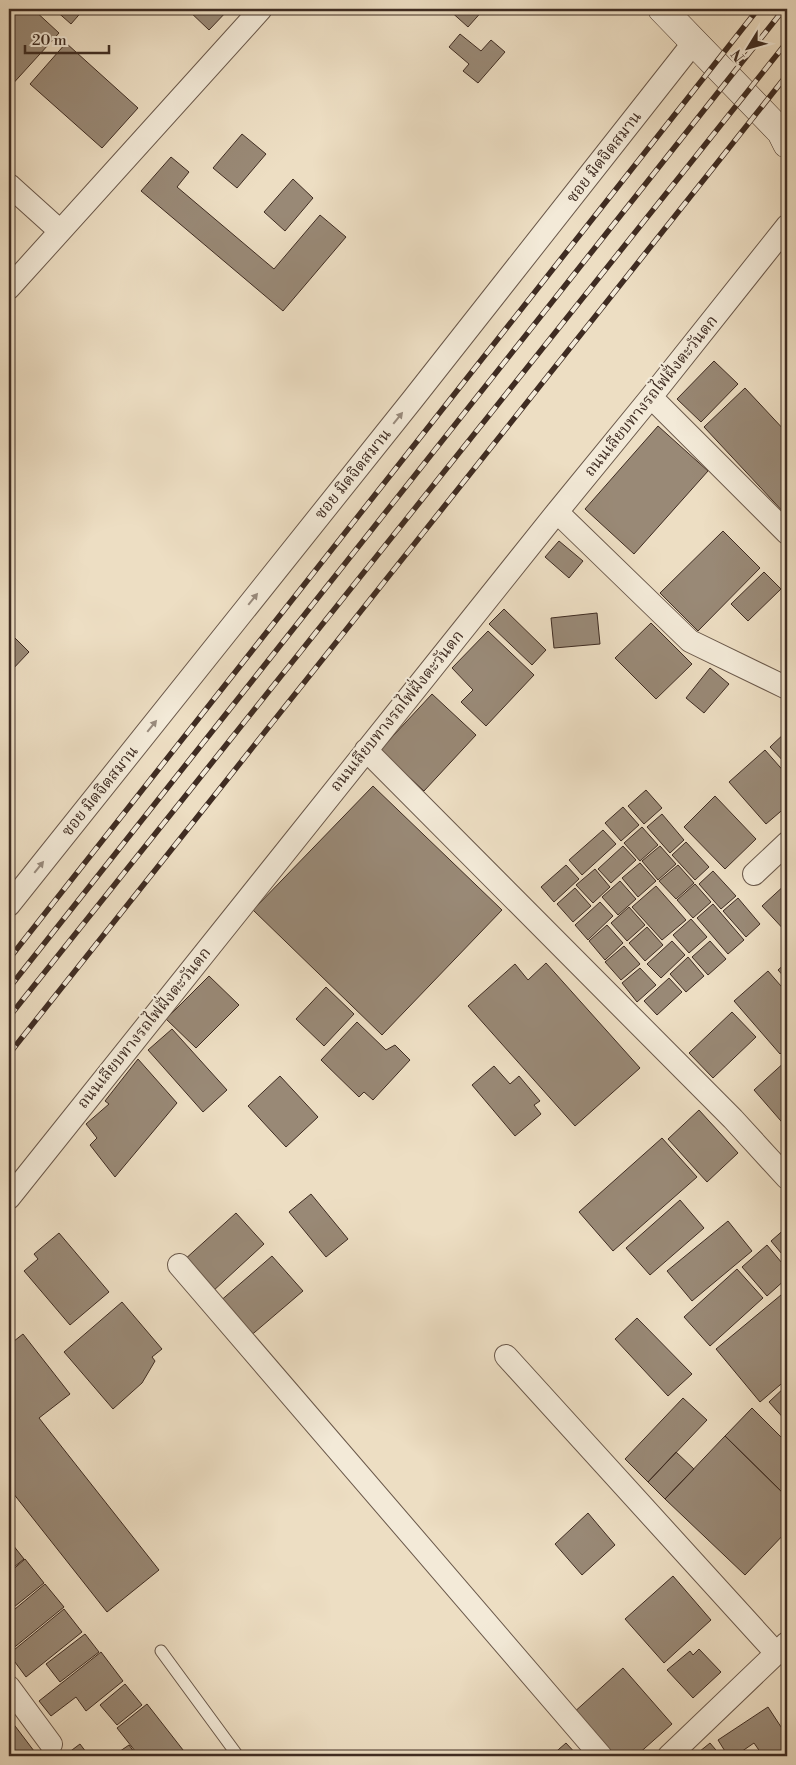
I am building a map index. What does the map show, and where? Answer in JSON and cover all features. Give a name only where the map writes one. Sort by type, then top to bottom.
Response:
[{"type":"street","points":[[9,288],[261,9]]},
{"type":"street","points":[[662,9],[781,132],[787,144]]},
{"type":"street","name":"ซอย มิตจิตสมาน","points":[[9,905],[401,414],[694,42]]},
{"type":"street","points":[[9,185],[60,231]]},
{"type":"street","name":"ถนนเลียบทางรถไฟฝั่งตะวันตก","points":[[9,1198],[787,226]]},
{"type":"street","points":[[651,397],[787,533]]},
{"type":"street","points":[[557,512],[690,641],[787,688]]},
{"type":"street","points":[[366,750],[726,1112],[787,1178]]},
{"type":"street","points":[[754,874],[787,843]]},
{"type":"street","points":[[179,1265],[601,1756]]},
{"type":"street","points":[[506,1356],[782,1652],[669,1756]]},
{"type":"street","points":[[9,1687],[52,1744]]},
{"type":"lane","points":[[161,1651],[238,1756]]},
{"type":"building","points":[[9,9],[33,9],[59,33],[9,88]]},
{"type":"building","points":[[54,9],[84,9],[71,24]]},
{"type":"building","points":[[187,9],[229,9],[209,30]]},
{"type":"building","points":[[448,9],[484,9],[468,27]]},
{"type":"building","points":[[460,34],[481,51],[491,40],[505,52],[478,83],[463,71],[469,64],[449,47]]},
{"type":"building","points":[[66,43],[138,108],[102,148],[30,84]]},
{"type":"building","points":[[242,134],[266,154],[237,188],[213,168]]},
{"type":"building","points":[[171,157],[189,172],[177,187],[274,269],[320,215],[346,237],[283,311],[141,191]]},
{"type":"building","points":[[293,179],[313,198],[285,231],[264,212]]},
{"type":"building","points":[[714,361],[738,384],[701,422],[677,399]]},
{"type":"building","points":[[745,388],[787,433],[787,516],[704,427]]},
{"type":"building","points":[[658,426],[708,471],[634,554],[585,509]]},
{"type":"building","points":[[723,531],[760,568],[698,631],[660,593]]},
{"type":"building","points":[[559,541],[583,561],[569,578],[545,557]]},
{"type":"building","points":[[764,572],[781,589],[748,621],[731,604]]},
{"type":"building","points":[[504,609],[546,650],[532,665],[489,624]]},
{"type":"building","points":[[597,613],[600,644],[554,648],[551,618]]},
{"type":"building","points":[[651,623],[692,664],[656,699],[615,658]]},
{"type":"building","points":[[488,631],[534,675],[486,726],[461,702],[473,690],[452,668]]},
{"type":"building","points":[[9,632],[29,652],[9,673]]},
{"type":"building","points":[[710,668],[729,684],[704,713],[686,698]]},
{"type":"building","points":[[432,694],[476,735],[424,791],[380,750]]},
{"type":"building","points":[[787,731],[787,765],[770,747]]},
{"type":"building","points":[[765,750],[787,775],[787,806],[766,824],[729,782]]},
{"type":"building","points":[[373,786],[502,910],[382,1035],[253,910]]},
{"type":"building","points":[[646,790],[662,808],[644,824],[628,806]]},
{"type":"building","points":[[715,796],[756,839],[725,869],[684,827]]},
{"type":"building","points":[[623,807],[639,825],[621,841],[605,823]]},
{"type":"building","points":[[662,814],[684,840],[670,853],[647,827]]},
{"type":"building","points":[[642,827],[658,845],[640,861],[624,843]]},
{"type":"building","points":[[603,830],[616,844],[582,875],[569,860]]},
{"type":"building","points":[[686,842],[709,867],[695,880],[672,855]]},
{"type":"building","points":[[623,846],[636,860],[611,883],[598,869]]},
{"type":"building","points":[[660,846],[676,864],[658,880],[642,861]]},
{"type":"building","points":[[640,863],[656,881],[638,897],[622,878]]},
{"type":"building","points":[[566,865],[579,879],[554,902],[541,887]]},
{"type":"building","points":[[678,865],[694,883],[676,899],[659,881]]},
{"type":"building","points":[[595,869],[610,887],[593,903],[576,885]]},
{"type":"building","points":[[713,871],[736,896],[721,909],[699,884]]},
{"type":"building","points":[[620,881],[636,899],[618,915],[602,897]]},
{"type":"building","points":[[787,883],[787,933],[762,906]]},
{"type":"building","points":[[695,884],[711,902],[693,918],[677,900]]},
{"type":"building","points":[[656,886],[686,920],[662,940],[632,907]]},
{"type":"building","points":[[575,888],[591,906],[573,922],[557,904]]},
{"type":"building","points":[[738,898],[760,924],[746,937],[723,911]]},
{"type":"building","points":[[600,902],[613,916],[588,940],[575,925]]},
{"type":"building","points":[[713,904],[744,940],[728,954],[697,918]]},
{"type":"building","points":[[629,907],[645,925],[627,941],[611,923]]},
{"type":"building","points":[[691,919],[707,937],[689,953],[673,935]]},
{"type":"building","points":[[607,925],[623,943],[605,960],[589,941]]},
{"type":"building","points":[[647,927],[663,945],[645,961],[629,943]]},
{"type":"building","points":[[672,941],[685,955],[661,978],[647,964]]},
{"type":"building","points":[[710,941],[726,959],[708,975],[692,957]]},
{"type":"building","points":[[624,946],[640,964],[621,980],[605,962]]},
{"type":"building","points":[[688,957],[704,976],[686,992],[670,974]]},
{"type":"building","points":[[787,962],[787,980],[778,970]]},
{"type":"building","points":[[546,963],[640,1068],[575,1126],[468,1006],[515,964],[528,980]]},
{"type":"building","points":[[640,968],[656,985],[637,1002],[622,983]]},
{"type":"building","points":[[768,971],[787,993],[787,1047],[780,1054],[734,1001]]},
{"type":"building","points":[[209,976],[239,1005],[196,1048],[166,1019]]},
{"type":"building","points":[[669,978],[682,992],[657,1015],[644,1001]]},
{"type":"building","points":[[326,987],[354,1014],[324,1046],[296,1019]]},
{"type":"building","points":[[732,1012],[756,1037],[713,1078],[689,1053]]},
{"type":"building","points":[[357,1022],[386,1050],[395,1045],[410,1060],[373,1100],[364,1092],[359,1097],[321,1060]]},
{"type":"building","points":[[172,1029],[227,1090],[203,1112],[148,1050]]},
{"type":"building","points":[[138,1059],[177,1103],[115,1177],[90,1145],[97,1138],[86,1124],[109,1104],[105,1101]]},
{"type":"building","points":[[787,1060],[787,1128],[754,1090]]},
{"type":"building","points":[[494,1066],[510,1084],[519,1076],[540,1101],[534,1105],[541,1114],[515,1136],[472,1085]]},
{"type":"building","points":[[280,1076],[318,1117],[286,1147],[248,1106]]},
{"type":"building","points":[[699,1110],[738,1153],[707,1182],[668,1139]]},
{"type":"building","points":[[662,1138],[697,1177],[613,1251],[579,1212]]},
{"type":"building","points":[[311,1194],[348,1239],[326,1257],[289,1212]]},
{"type":"building","points":[[680,1200],[704,1228],[650,1275],[626,1248]]},
{"type":"building","points":[[236,1213],[264,1244],[212,1292],[183,1261]]},
{"type":"building","points":[[728,1221],[752,1251],[692,1301],[667,1271]]},
{"type":"building","points":[[787,1227],[787,1260],[771,1241]]},
{"type":"building","points":[[59,1233],[109,1292],[70,1325],[24,1271],[38,1259],[34,1254]]},
{"type":"building","points":[[767,1245],[787,1269],[787,1278],[767,1296],[742,1267]]},
{"type":"building","points":[[272,1256],[303,1291],[248,1338],[218,1303]]},
{"type":"building","points":[[737,1269],[763,1298],[710,1346],[684,1317]]},
{"type":"building","points":[[787,1290],[787,1379],[760,1402],[716,1349]]},
{"type":"building","points":[[122,1302],[162,1349],[152,1357],[155,1361],[142,1383],[113,1409],[64,1352]]},
{"type":"building","points":[[637,1318],[692,1374],[668,1396],[615,1339]]},
{"type":"building","points":[[23,1334],[70,1394],[39,1418],[159,1570],[107,1612],[9,1488],[9,1345]]},
{"type":"building","points":[[787,1385],[787,1422],[769,1402]]},
{"type":"building","points":[[683,1398],[707,1420],[648,1482],[625,1459]]},
{"type":"building","points":[[752,1408],[787,1443],[787,1497],[725,1436]]},
{"type":"building","points":[[725,1436],[787,1497],[787,1531],[745,1575],[665,1499]]},
{"type":"building","points":[[676,1452],[694,1469],[665,1499],[648,1482]]},
{"type":"building","points":[[588,1513],[615,1545],[582,1575],[555,1544]]},
{"type":"building","points":[[9,1540],[24,1559],[9,1571]]},
{"type":"building","points":[[25,1559],[44,1583],[9,1611],[9,1573]]},
{"type":"building","points":[[673,1576],[711,1620],[664,1663],[625,1619]]},
{"type":"building","points":[[45,1584],[64,1607],[11,1650],[9,1648],[9,1614]]},
{"type":"building","points":[[64,1609],[82,1632],[26,1677],[9,1654]]},
{"type":"building","points":[[85,1634],[99,1652],[60,1682],[46,1664]]},
{"type":"building","points":[[699,1649],[721,1672],[693,1698],[667,1670],[690,1651],[693,1655]]},
{"type":"building","points":[[101,1652],[123,1681],[86,1711],[76,1697],[51,1716],[39,1701]]},
{"type":"building","points":[[623,1668],[672,1724],[636,1756],[609,1756],[572,1714]]},
{"type":"building","points":[[125,1684],[142,1705],[117,1725],[100,1705]]},
{"type":"building","points":[[147,1704],[186,1756],[139,1756],[117,1728]]},
{"type":"building","points":[[768,1707],[787,1736],[787,1755],[763,1756],[754,1743],[735,1756],[728,1756],[718,1740]]},
{"type":"building","points":[[9,1718],[34,1751],[27,1756],[9,1756]]},
{"type":"building","points":[[566,1743],[578,1756],[551,1756]]},
{"type":"building","points":[[710,1743],[721,1756],[694,1756]]},
{"type":"building","points":[[80,1744],[89,1756],[64,1756]]},
{"type":"building","points":[[129,1745],[137,1756],[113,1756]]},
{"type":"railway","points":[[9,959],[758,9]]},
{"type":"railway","points":[[9,988],[784,9]]},
{"type":"railway","points":[[9,1017],[787,42]]},
{"type":"railway","points":[[9,1054],[787,75]]}]
